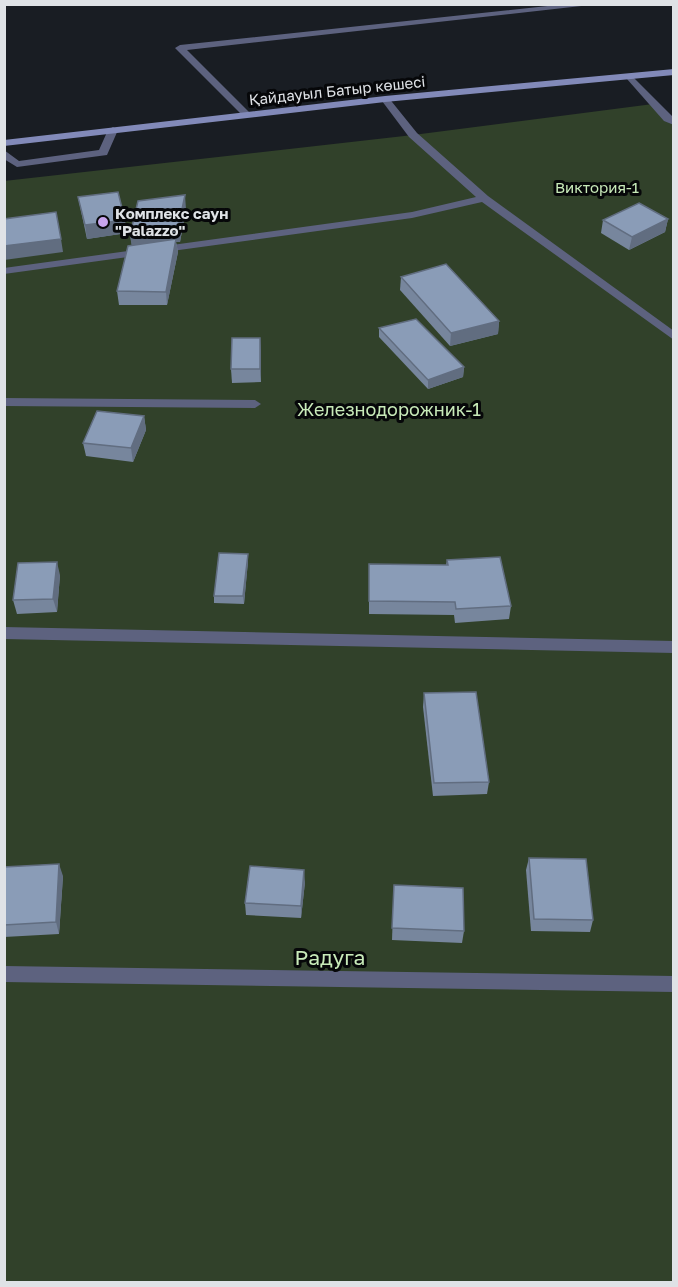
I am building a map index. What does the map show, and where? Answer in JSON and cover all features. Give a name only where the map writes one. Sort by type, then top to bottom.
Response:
[{"type":"street","points":[[248,115],[180,48],[595,4]]},
{"type":"street","name":"Қайдауыл Батыр көшесі","points":[[4,143],[385,99],[674,72]]},
{"type":"street","points":[[630,77],[667,119],[674,122]]},
{"type":"street","points":[[385,99],[413,135],[484,198],[674,337]]},
{"type":"street","points":[[4,153],[16,164],[104,153],[113,130]]},
{"type":"street","points":[[4,271],[412,215],[484,198]]},
{"type":"street","points":[[4,402],[255,404]]},
{"type":"street","points":[[4,633],[674,647]]},
{"type":"street","points":[[4,974],[674,984]]},
{"type":"green space","name":"Радуга","points":[[653,104],[673,122],[673,1282],[5,1282],[4,181],[413,135]]},
{"type":"building","points":[[118,192],[125,220],[85,225],[78,197]]},
{"type":"building","points":[[185,195],[178,228],[130,235],[138,201]]},
{"type":"building","points":[[639,203],[668,219],[632,237],[603,220]]},
{"type":"building","points":[[56,212],[61,239],[4,246],[4,219]]},
{"type":"building","points":[[176,239],[166,292],[117,291],[128,246]]},
{"type":"building","points":[[446,264],[499,321],[451,333],[401,277]]},
{"type":"building","points":[[416,319],[464,367],[428,380],[379,328]]},
{"type":"building","points":[[232,338],[260,338],[260,369],[231,369]]},
{"type":"building","points":[[97,411],[144,416],[131,448],[83,443]]},
{"type":"building","points":[[219,553],[248,554],[243,596],[214,596]]},
{"type":"building","points":[[500,557],[511,606],[456,609],[455,602],[369,601],[369,564],[448,565],[447,560]]},
{"type":"building","points":[[57,562],[53,599],[13,600],[18,563]]},
{"type":"building","points":[[476,692],[489,782],[434,783],[424,693]]},
{"type":"building","points":[[529,858],[586,859],[593,920],[534,919]]},
{"type":"building","points":[[59,864],[56,922],[4,925],[4,867]]},
{"type":"building","points":[[250,866],[304,870],[301,906],[245,903]]},
{"type":"building","points":[[394,885],[463,888],[464,931],[392,928]]},
{"type":"place","name":"Комплекс саун \"Palazzo\"","points":[[103,222]]},
{"type":"park label","name":"Виктория-1","points":[[597,187]]},
{"type":"park label","name":"Железнодорожник-1","points":[[389,409]]}]
